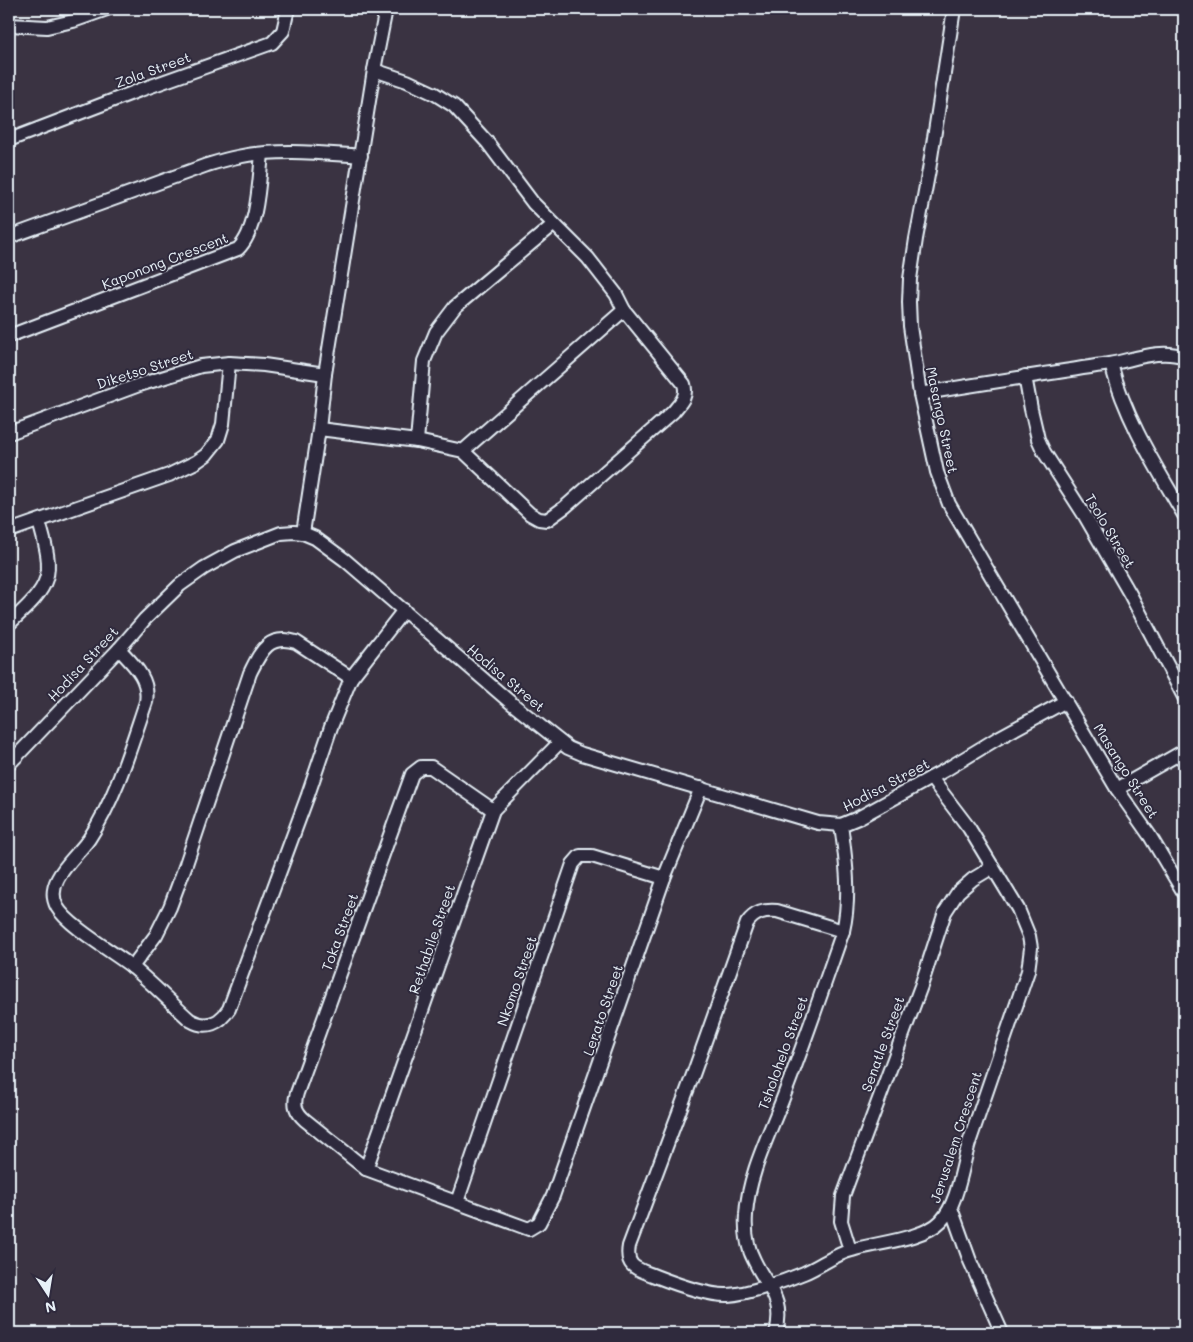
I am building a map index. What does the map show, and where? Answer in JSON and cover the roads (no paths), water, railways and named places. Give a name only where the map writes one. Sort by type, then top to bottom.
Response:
[{"type":"street","points":[[9,24],[47,27],[73,21],[107,9]]},
{"type":"street","name":"Zola Street","points":[[9,140],[140,90],[272,43],[284,31],[288,9]]},
{"type":"street","points":[[303,533],[319,429],[325,374],[374,70],[386,9]]},
{"type":"street","name":"Masango Street","points":[[954,9],[910,280],[910,326],[920,394],[937,472],[949,504],[1118,789],[1150,836],[1184,893]]},
{"type":"street","points":[[319,429],[417,441],[463,451],[530,514],[539,519],[547,520],[565,507],[672,412],[682,402],[686,392],[684,384],[624,310],[616,294],[588,258],[533,203],[488,142],[454,106],[435,94],[374,70]]},
{"type":"street","points":[[9,237],[207,165],[238,157],[306,152],[360,156]]},
{"type":"street","name":"Kaponong Crescent","points":[[9,336],[238,249],[244,243],[250,231],[262,154]]},
{"type":"street","points":[[417,441],[424,361],[436,332],[455,308],[553,225]]},
{"type":"street","points":[[463,451],[624,310]]},
{"type":"street","points":[[920,394],[1111,364],[1162,354],[1184,356]]},
{"type":"street","points":[[9,531],[169,474],[196,462],[206,455],[218,440],[223,424],[229,363]]},
{"type":"street","name":"Diketso Street","points":[[9,433],[139,385],[201,366],[229,363],[264,365],[325,374]]},
{"type":"street","points":[[1111,364],[1130,420],[1184,515]]},
{"type":"street","name":"Tsolo Street","points":[[1025,376],[1030,409],[1044,452],[1085,516],[1130,594],[1184,697]]},
{"type":"street","points":[[9,624],[39,592],[46,581],[48,561],[39,520]]},
{"type":"street","name":"Hodisa Street","points":[[9,764],[119,649],[145,619],[180,585],[204,568],[236,551],[281,533],[303,533],[315,538],[339,555],[510,702],[568,748],[582,754],[818,822],[842,825],[858,818],[1066,701]]},
{"type":"street","points":[[119,649],[142,674],[148,693],[146,702],[123,771],[106,809],[84,846],[60,876],[54,894],[57,907],[64,916],[132,967],[190,1020],[196,1024],[210,1024],[223,1019],[230,1009],[331,727],[351,678],[404,610]]},
{"type":"street","points":[[132,967],[156,935],[170,907],[250,673],[262,649],[267,644],[276,641],[289,640],[296,642],[351,678]]},
{"type":"street","name":"Rethabile Street","points":[[366,1169],[492,810],[560,742]]},
{"type":"street","points":[[1118,789],[1184,751]]},
{"type":"street","name":"Toka Street","points":[[366,1169],[298,1114],[295,1106],[297,1093],[409,780],[416,770],[421,767],[431,766],[492,810]]},
{"type":"street","name":"Jerusalem Crescent","points":[[843,932],[777,911],[768,910],[755,914],[747,922],[694,1072],[629,1246],[627,1254],[629,1261],[636,1268],[660,1278],[711,1294],[728,1295],[770,1285],[806,1273],[850,1250],[924,1232],[940,1222],[951,1208],[970,1142],[1028,971],[1030,955],[1029,936],[1018,909],[970,828],[931,778]]},
{"type":"street","name":"Lerato Street","points":[[457,1202],[522,1227],[530,1229],[539,1223],[553,1196],[664,878],[701,788]]},
{"type":"street","name":"Tsholohelo Street","points":[[776,1333],[779,1323],[775,1296],[753,1260],[749,1247],[745,1224],[749,1193],[752,1179],[790,1081],[843,932],[848,896],[842,825]]},
{"type":"street","name":"Nkomo Street","points":[[457,1202],[573,864],[580,856],[592,856],[664,878]]},
{"type":"street","name":"Senatle Street","points":[[850,1250],[841,1221],[843,1196],[921,986],[945,912],[958,892],[993,866]]},
{"type":"street","points":[[366,1169],[457,1202]]},
{"type":"street","points":[[951,1208],[970,1261],[1002,1333]]}]
